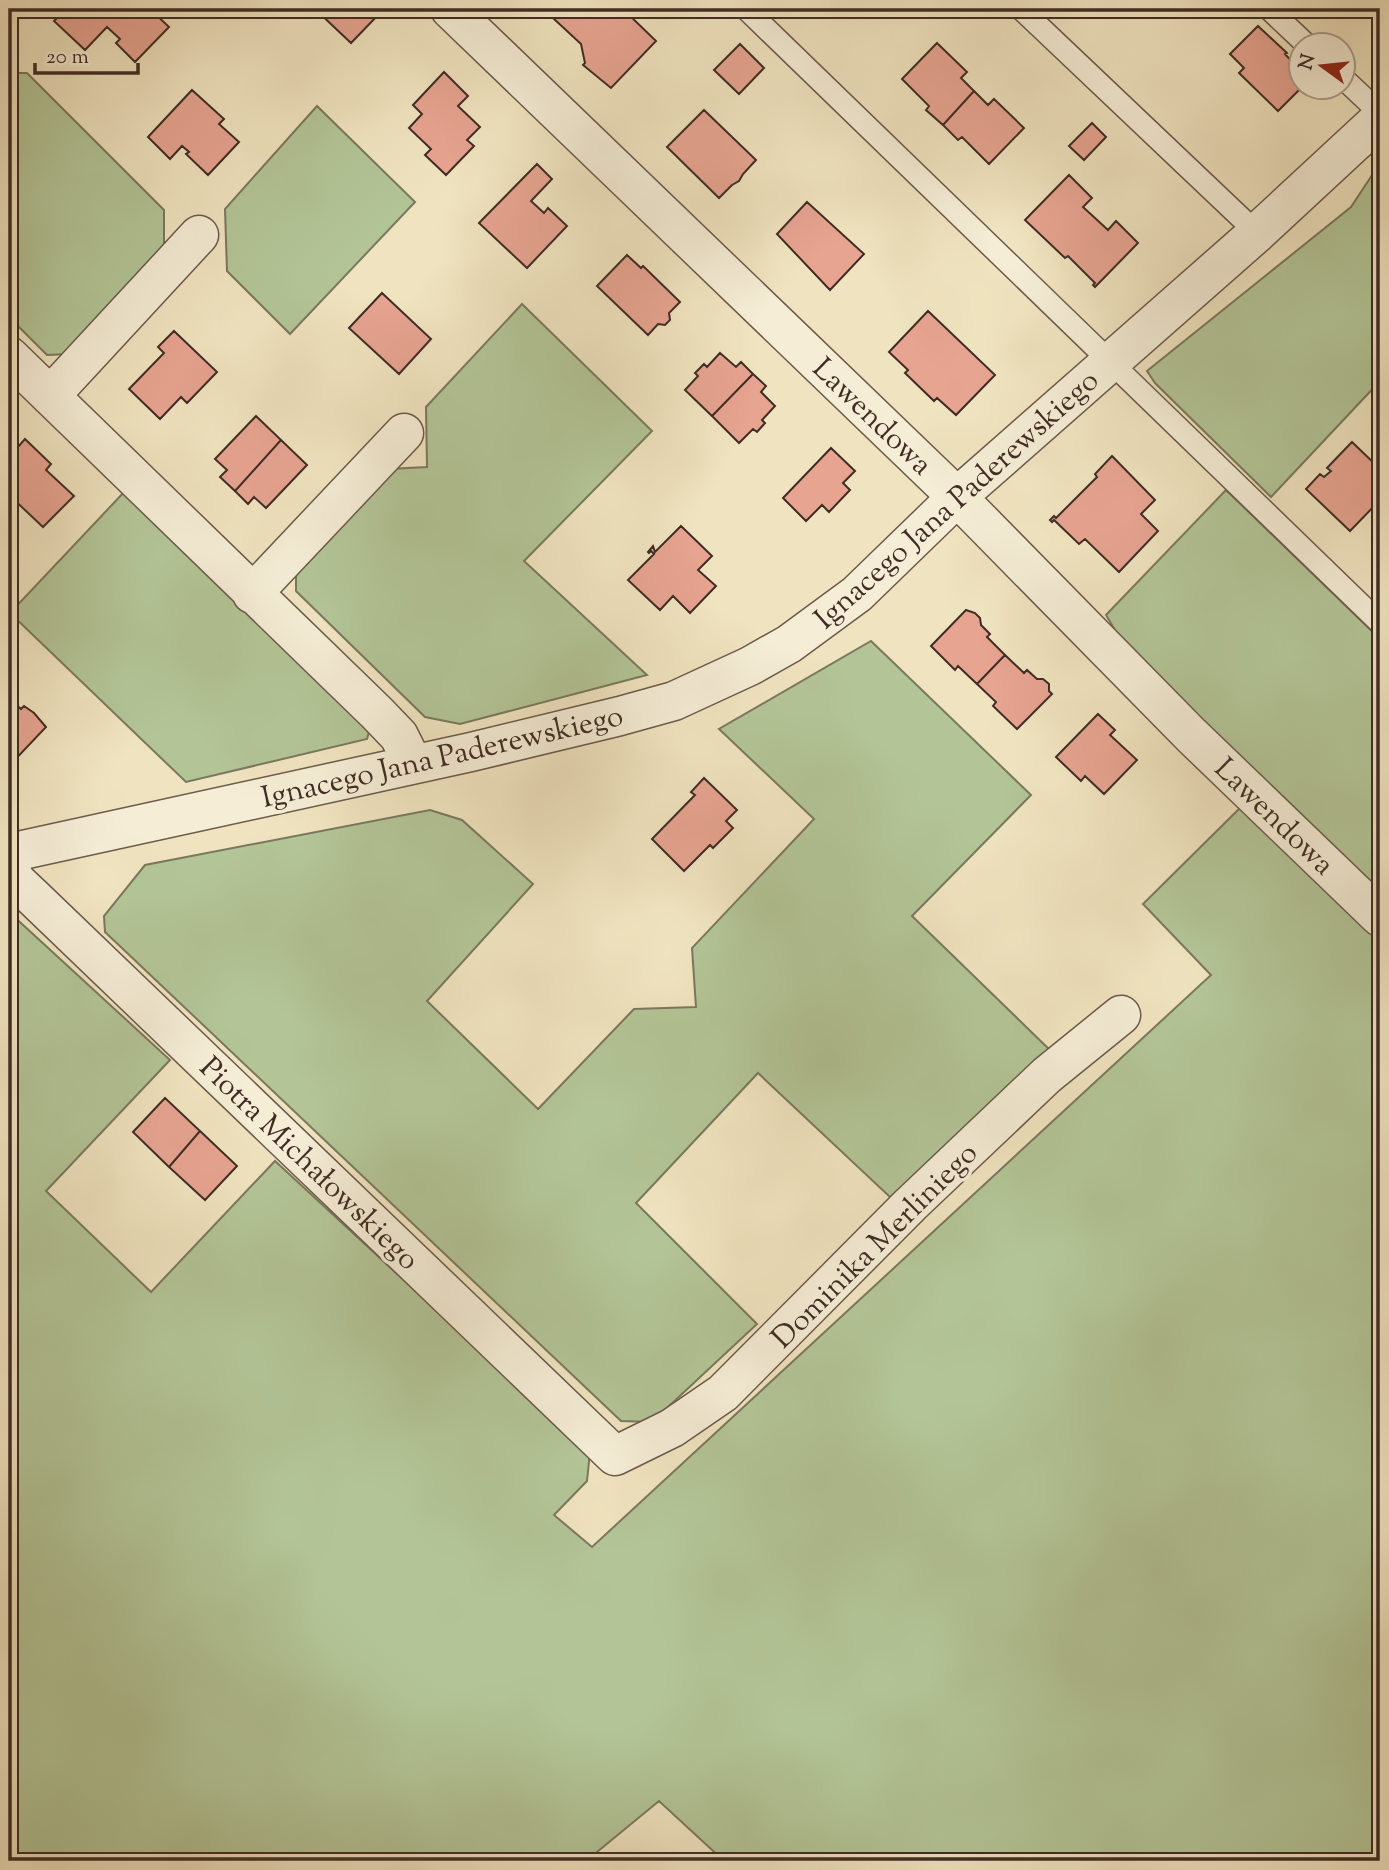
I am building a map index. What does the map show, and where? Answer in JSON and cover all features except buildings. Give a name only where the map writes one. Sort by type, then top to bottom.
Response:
[{"type":"street","name":"Lawendowa","points":[[450,9],[957,497],[1191,735],[1380,917]]},
{"type":"street","name":"Ignacego Jana Paderewskiego","points":[[9,853],[620,716],[674,701],[750,666],[789,644],[857,594],[957,497],[1257,233],[1380,119]]},
{"type":"street","points":[[50,396],[200,235]]},
{"type":"street","points":[[9,356],[399,736],[413,764]]},
{"type":"street","points":[[252,594],[404,433]]},
{"type":"street","name":"Piotra Michałowskiego","points":[[9,867],[16,881],[615,1457]]},
{"type":"street","name":"Dominika Merliniego","points":[[615,1457],[672,1428],[723,1393],[910,1205],[1047,1075],[1121,1015]]},
{"type":"lane","points":[[746,9],[1380,623]]},
{"type":"lane","points":[[1021,9],[1257,233]]},
{"type":"lane","points":[[1269,9],[1293,32]]},
{"type":"lane","points":[[1358,93],[1380,113]]},
{"type":"green space","points":[[9,73],[27,73],[164,210],[164,249],[71,354],[47,355],[9,317]]},
{"type":"green space","points":[[317,106],[415,202],[290,334],[227,271],[225,209]]},
{"type":"green space","points":[[1380,163],[1380,381],[1271,497],[1155,383],[1147,371],[1351,207]]},
{"type":"green space","points":[[522,304],[652,431],[524,561],[647,675],[460,724],[425,717],[296,591],[296,569],[388,469],[427,467],[426,407]]},
{"type":"green space","points":[[126,490],[371,725],[367,739],[186,782],[10,613]]},
{"type":"green space","points":[[1226,490],[1380,639],[1380,901],[1132,659],[1106,615]]},
{"type":"green space","points":[[871,641],[1031,795],[912,916],[1053,1053],[891,1198],[758,1073],[636,1203],[757,1324],[652,1422],[621,1421],[105,932],[104,916],[145,865],[430,810],[462,820],[533,884],[427,1001],[538,1109],[634,1009],[696,1007],[692,948],[814,819],[719,729]]},
{"type":"green space","points":[[1244,804],[1380,936],[1380,1861],[724,1861],[659,1801],[586,1861],[9,1861],[9,912],[170,1060],[46,1191],[151,1292],[275,1161],[590,1452],[587,1481],[554,1515],[592,1547],[1211,975],[1143,904]]}]
